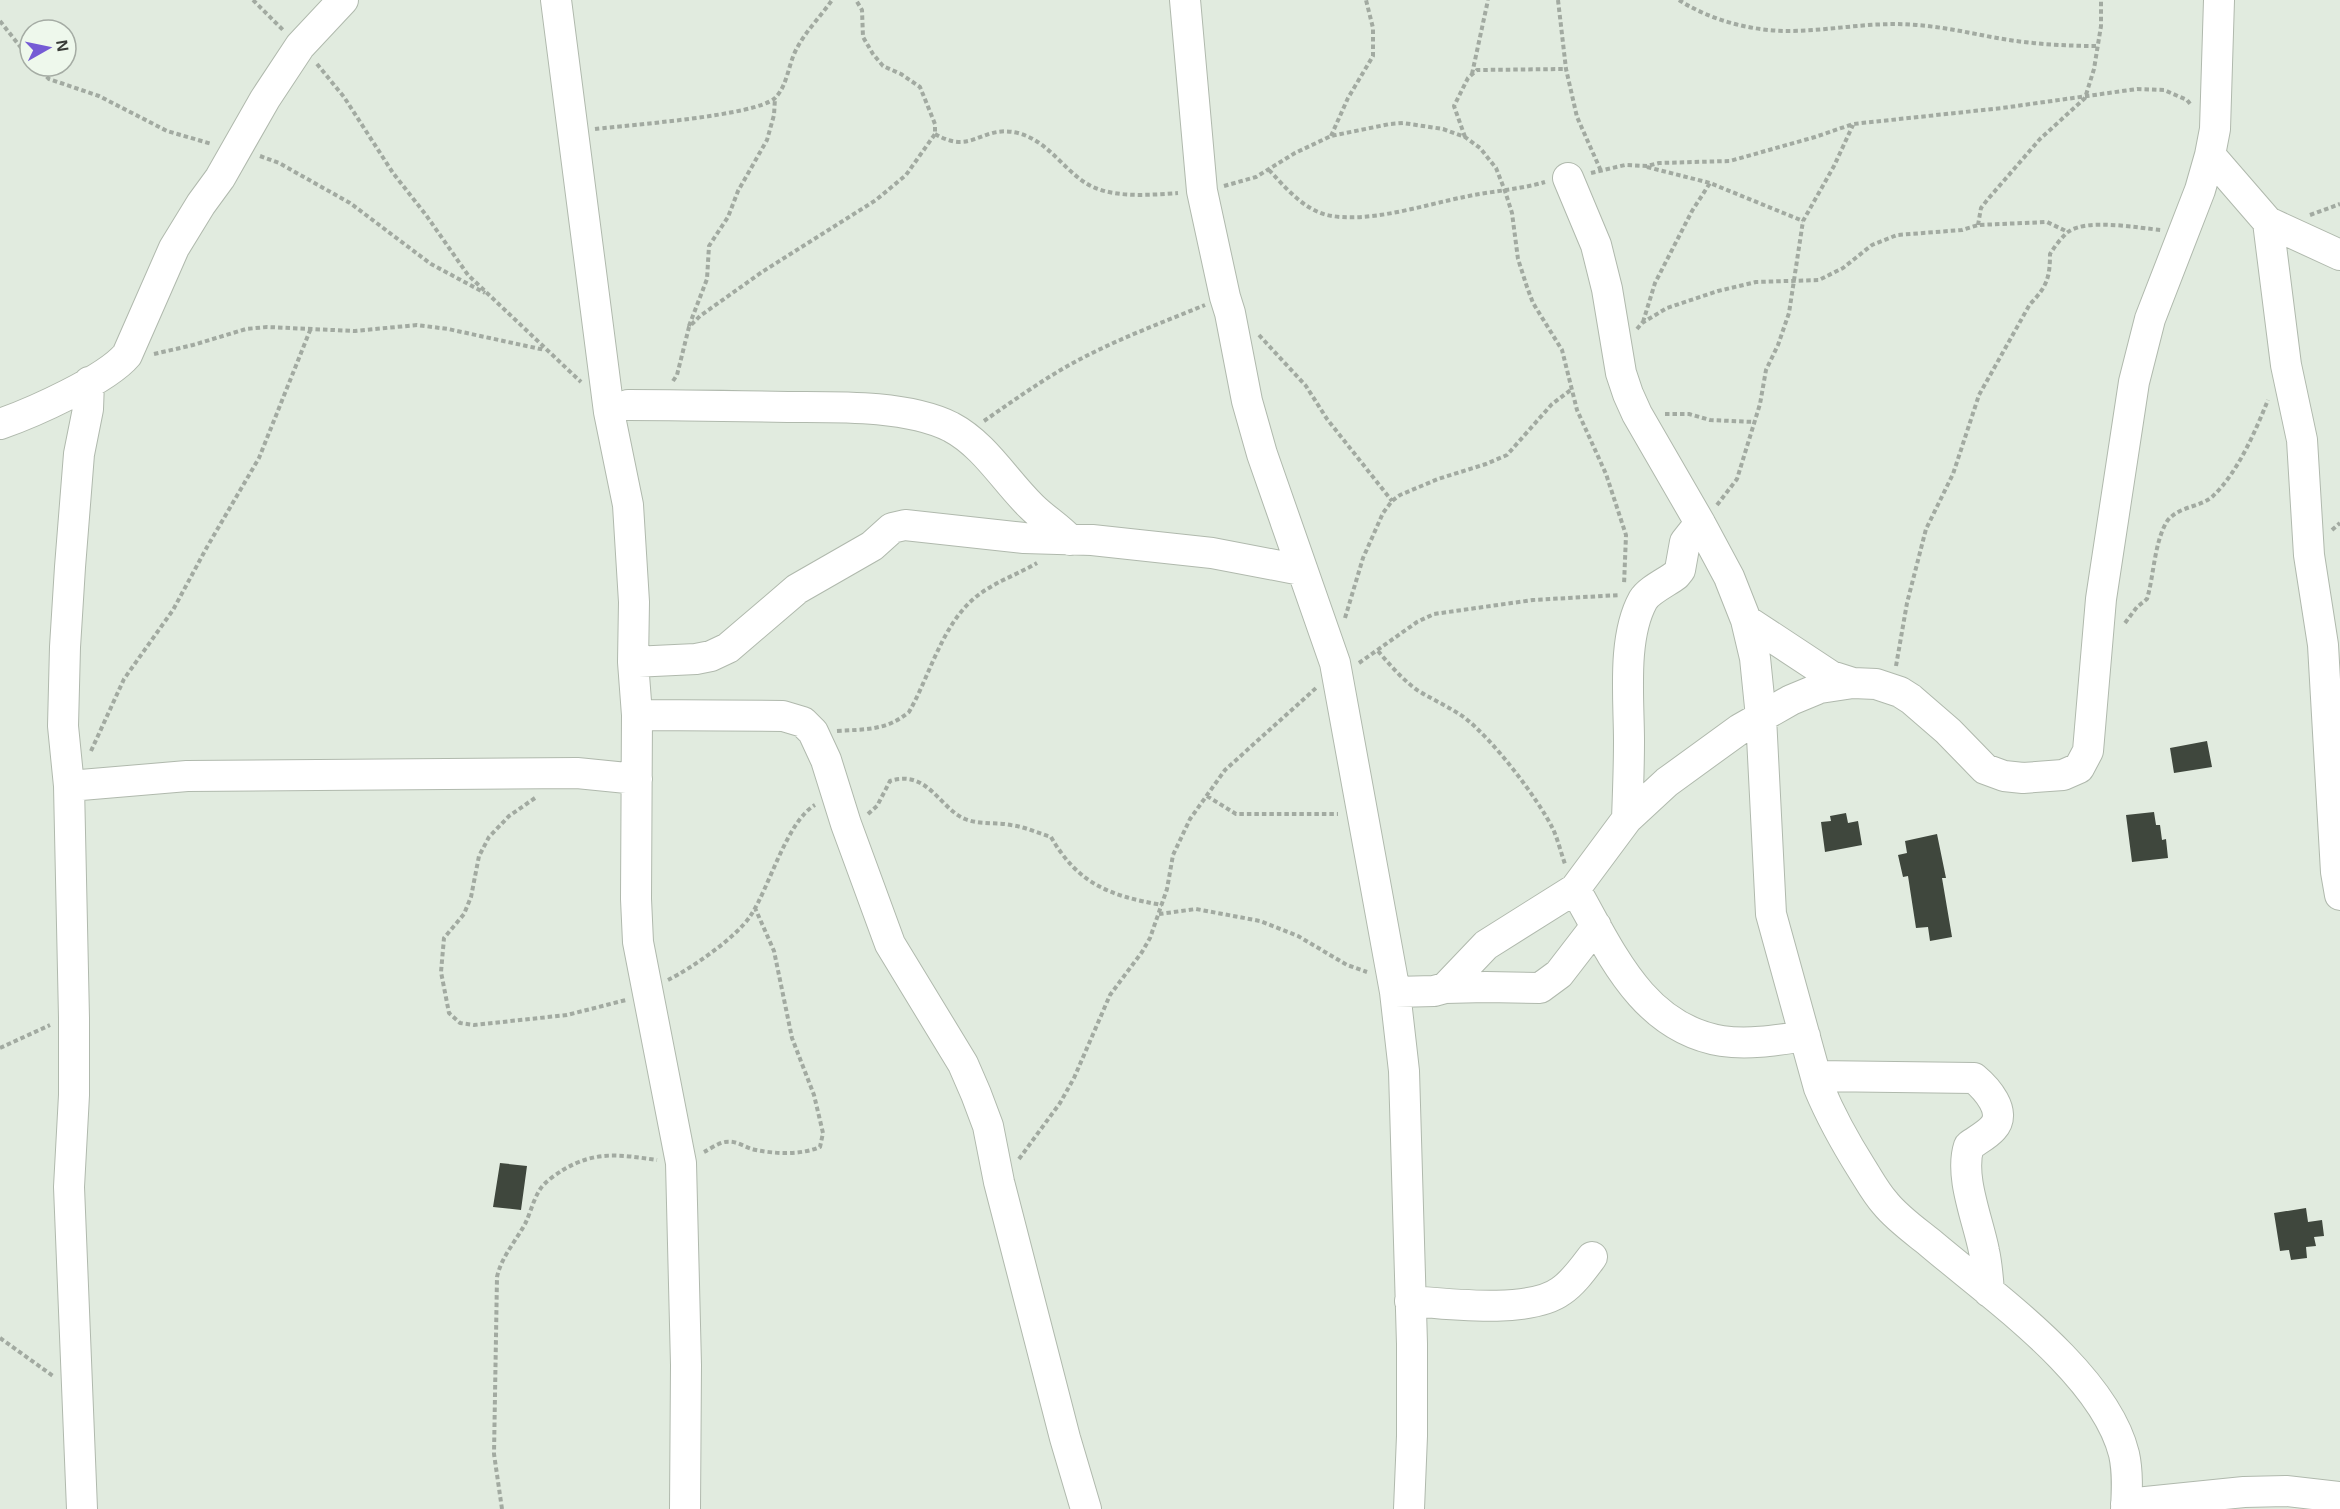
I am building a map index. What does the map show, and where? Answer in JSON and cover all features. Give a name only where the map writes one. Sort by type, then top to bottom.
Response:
[{"type":"street","points":[[0,424],[44,406],[122,361],[130,351],[174,248],[237,151],[265,99],[300,46],[343,0]]},
{"type":"street","points":[[556,0],[609,412],[628,505],[634,602],[633,662],[637,715],[636,899],[638,942],[681,1163],[686,1365],[685,1509]]},
{"type":"street","points":[[1185,0],[1190,33],[1202,191],[1247,401],[1262,454],[1336,669],[1394,987],[1404,1071],[1412,1436],[1409,1509]]},
{"type":"street","points":[[1445,988],[1486,945],[1575,889],[1627,819],[1668,782],[1740,729],[1791,700],[1820,688],[1853,683],[1876,684],[1900,692],[1948,731],[1985,769],[2004,776],[2023,778],[2063,775],[2079,768],[2088,751],[2101,599],[2134,382],[2150,319],[2200,190],[2213,142],[2219,0]]},
{"type":"street","points":[[2213,142],[2268,222],[2286,365],[2302,440],[2309,555],[2323,645],[2336,872],[2340,895]]},
{"type":"street","points":[[1568,178],[1596,246],[1607,289],[1622,373],[1637,414],[1729,576],[1746,620],[1755,658],[1761,717],[1771,914],[1816,1076],[1835,1126],[1884,1203],[2046,1342],[2075,1371],[2113,1424],[2127,1468],[2126,1507],[2244,1492],[2286,1491],[2340,1497]]},
{"type":"street","points":[[2268,222],[2340,255]]},
{"type":"street","points":[[82,1509],[69,1187],[74,1095],[74,785],[63,726],[65,648],[79,454],[88,409],[89,382]]},
{"type":"street","points":[[628,405],[861,408],[932,420],[963,435],[984,454],[1031,507],[1059,528],[1070,540]]},
{"type":"street","points":[[1627,819],[1628,678],[1630,647],[1636,617],[1644,598],[1680,570],[1685,542],[1700,522]]},
{"type":"street","points":[[633,662],[696,659],[711,656],[728,648],[797,589],[872,546],[888,531],[896,527],[919,526],[1024,538],[1212,553],[1301,570]]},
{"type":"street","points":[[1746,620],[1831,676],[1853,683]]},
{"type":"street","points":[[637,715],[783,716],[803,722],[813,732],[826,760],[846,824],[890,944],[963,1064],[988,1126],[999,1182],[1065,1438],[1086,1509]]},
{"type":"street","points":[[74,785],[211,776],[577,773],[636,779]]},
{"type":"street","points":[[1575,889],[1628,980],[1656,1011],[1675,1025],[1690,1033],[1723,1041],[1757,1042],[1805,1036]]},
{"type":"street","points":[[1394,987],[1434,991],[1445,988],[1540,988],[1559,974],[1596,926]]},
{"type":"street","points":[[1816,1076],[1974,1078],[1986,1088],[1996,1106],[1997,1122],[1992,1129],[1969,1146],[1966,1160],[1970,1196],[1987,1264],[1989,1292]]},
{"type":"street","points":[[1410,1301],[1465,1306],[1523,1303],[1546,1299],[1561,1291],[1592,1257]]},
{"type":"path","points":[[254,0],[320,66],[468,276],[584,386]]},
{"type":"path","points":[[668,386],[677,375],[689,327],[709,273],[709,246],[728,218],[738,191],[767,140],[776,97],[787,76],[796,49],[832,0]]},
{"type":"path","points":[[689,327],[700,316],[762,272],[876,200],[906,175],[935,134],[935,124],[920,87],[901,74],[883,66],[873,54],[864,37],[862,10],[856,0]]},
{"type":"path","points":[[1331,136],[1348,98],[1373,56],[1373,28],[1366,0]]},
{"type":"path","points":[[1472,75],[1488,0]]},
{"type":"path","points":[[1558,0],[1566,69],[1577,117],[1601,171]]},
{"type":"path","points":[[1679,0],[1715,18],[1767,30],[1788,31],[1895,23],[1953,28],[1998,38],[2056,45],[2098,46]]},
{"type":"path","points":[[1978,225],[1981,208],[1988,199],[2040,139],[2085,98],[2098,46],[2101,0]]},
{"type":"path","points":[[0,21],[18,44]]},
{"type":"path","points":[[1465,137],[1454,106],[1477,70],[1566,69]]},
{"type":"path","points":[[48,78],[99,96],[167,130],[279,163],[358,209],[431,264],[490,296]]},
{"type":"path","points":[[1647,166],[1659,163],[1730,161],[1853,124],[2085,98],[2136,89],[2164,90],[2187,100],[2213,142]]},
{"type":"path","points":[[574,132],[743,110],[762,106],[776,97]]},
{"type":"path","points":[[935,134],[955,143],[965,143],[991,132],[1008,131],[1020,134],[1040,142],[1083,181],[1104,191],[1149,195],[1202,191],[1242,182],[1331,136],[1403,123],[1443,129],[1465,137],[1480,148],[1494,164],[1505,191],[1512,213],[1518,259],[1527,287],[1533,303],[1562,350],[1577,410],[1606,474],[1626,535],[1624,595],[1533,600],[1434,614],[1417,622],[1378,651],[1336,669],[1225,770],[1190,819],[1173,855],[1159,914],[1142,952],[1110,995],[1074,1078],[1060,1103],[999,1182]]},
{"type":"path","points":[[1700,522],[1721,502],[1737,479],[1760,404],[1766,370],[1789,313],[1803,221],[1834,166],[1853,124]]},
{"type":"path","points":[[1269,170],[1288,191],[1305,204],[1317,211],[1335,216],[1369,215],[1515,190],[1625,165],[1647,166],[1710,183],[1803,221]]},
{"type":"path","points":[[1642,323],[1656,283],[1692,211],[1710,183]]},
{"type":"path","points":[[1618,349],[1642,323],[1667,308],[1718,291],[1756,282],[1819,280],[1843,268],[1872,245],[1897,235],[1962,230],[1978,225],[2047,222],[2068,232]]},
{"type":"path","points":[[1900,692],[1896,672],[1897,650],[1926,529],[1953,474],[1979,395],[2030,304],[2042,292],[2050,274],[2050,254],[2068,232],[2086,226],[2121,226],[2183,233]]},
{"type":"path","points":[[963,435],[1041,381],[1075,362],[1117,342],[1227,305],[1261,337],[1306,386],[1327,419],[1392,501]]},
{"type":"path","points":[[122,361],[193,345],[246,329],[267,327],[355,331],[417,325],[448,329],[546,350]]},
{"type":"path","points":[[74,785],[124,679],[173,610],[260,458],[312,328]]},
{"type":"path","points":[[1336,669],[1359,568],[1383,513],[1392,501],[1400,495],[1438,479],[1486,464],[1506,455],[1552,404],[1572,389]]},
{"type":"path","points":[[2124,628],[2126,620],[2147,599],[2166,522],[2171,516],[2212,497],[2227,478],[2269,398]]},
{"type":"path","points":[[1637,414],[1689,414],[1710,420],[1754,422]]},
{"type":"path","points":[[813,732],[884,727],[897,722],[909,712],[953,623],[969,603],[1070,540]]},
{"type":"path","points":[[1378,651],[1398,674],[1417,690],[1462,716],[1479,730],[1497,751],[1546,816],[1575,889]]},
{"type":"path","points":[[846,824],[869,813],[877,806],[890,781],[900,778],[912,780],[926,786],[963,818],[988,824],[1010,825],[1051,837],[1063,859],[1084,879],[1127,899],[1162,904]]},
{"type":"path","points":[[538,795],[508,816],[489,837],[479,855],[471,897],[464,914],[444,938],[441,972],[449,1012],[460,1023],[474,1025],[556,1016],[607,1007],[649,990],[696,964],[743,926],[755,908],[782,853],[807,810],[836,793]]},
{"type":"path","points":[[1207,795],[1236,814],[1363,814]]},
{"type":"path","points":[[502,1509],[494,1454],[497,1277],[499,1267],[527,1220],[540,1190],[558,1173],[575,1163],[599,1155],[625,1155],[681,1163],[724,1142],[738,1142],[753,1150],[792,1153],[820,1147],[822,1133],[814,1095],[792,1038],[771,943],[755,908]]},
{"type":"path","points":[[1159,914],[1196,909],[1260,921],[1298,936],[1347,965],[1394,987]]},
{"type":"path","points":[[0,1048],[54,1024],[74,1018]]},
{"type":"path","points":[[0,1338],[77,1392]]},
{"type":"building","points":[[2207,741],[2212,767],[2174,773],[2170,748]]},
{"type":"building","points":[[2154,812],[2156,825],[2160,825],[2162,840],[2166,839],[2168,858],[2132,862],[2126,815]]},
{"type":"building","points":[[1846,813],[1848,823],[1858,821],[1862,845],[1825,852],[1821,822],[1831,821],[1830,816]]},
{"type":"building","points":[[1937,834],[1946,878],[1942,878],[1952,937],[1930,941],[1928,927],[1916,928],[1908,876],[1903,877],[1898,855],[1907,853],[1905,841]]},
{"type":"building","points":[[500,1163],[527,1166],[521,1210],[493,1207]]},
{"type":"building","points":[[2306,1208],[2308,1222],[2322,1220],[2324,1236],[2314,1237],[2316,1246],[2306,1247],[2307,1258],[2291,1260],[2289,1250],[2280,1251],[2274,1213]]}]
